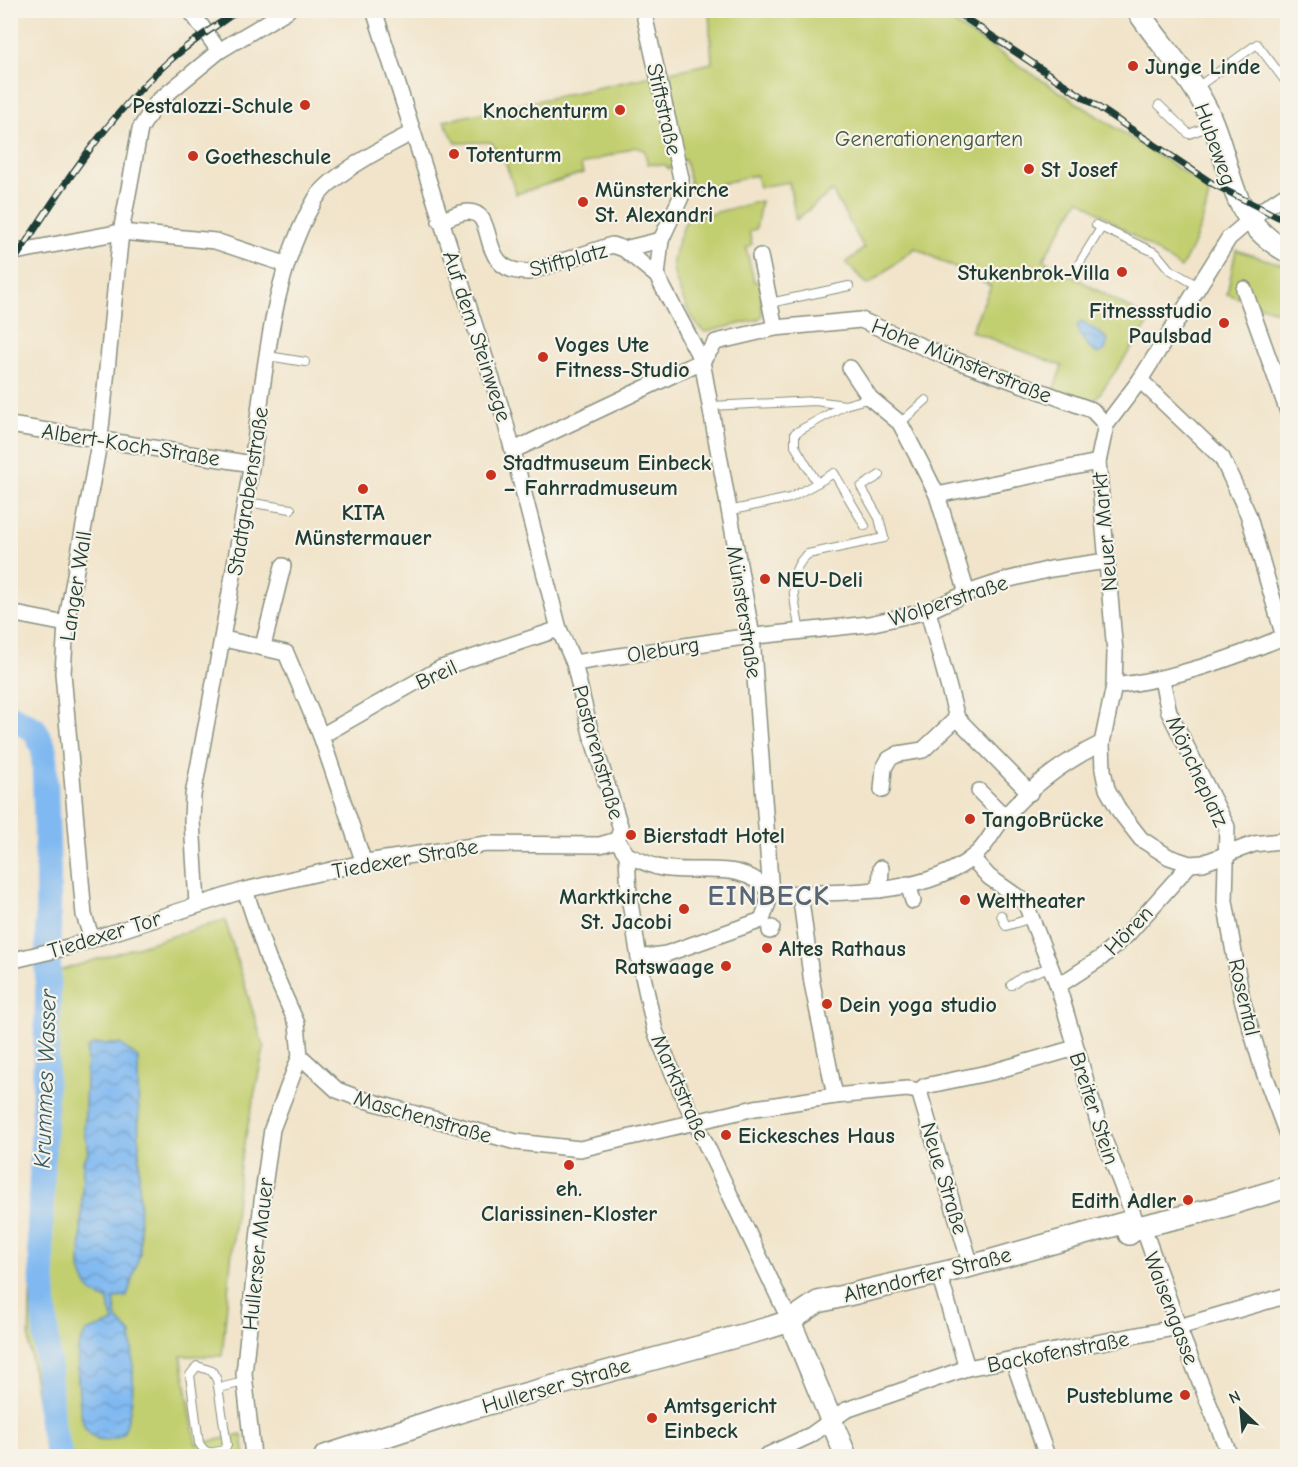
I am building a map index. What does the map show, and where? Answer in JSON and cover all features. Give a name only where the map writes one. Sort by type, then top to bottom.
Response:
[{"type":"main road","name":"Hubeweg","points":[[1137,10],[1194,89],[1214,125],[1231,188],[1251,220],[1287,252]]},
{"type":"main road","name":"Altendorfer Straße","points":[[790,1321],[818,1302],[971,1266],[1127,1222],[1141,1227],[1287,1187]]},
{"type":"main road","points":[[790,1321],[846,1456]]},
{"type":"main road","name":"Hullerser Straße","points":[[325,1456],[469,1409],[790,1321]]},
{"type":"street","points":[[190,10],[219,51]]},
{"type":"street","name":"Langer Wall","points":[[92,939],[84,915],[63,673],[66,624],[100,438],[121,232],[140,129],[157,102],[219,51],[288,10]]},
{"type":"street","name":"Auf dem Steinwege","points":[[375,10],[514,450],[559,629],[574,663]]},
{"type":"street","name":"Stiftstraße","points":[[643,10],[681,178],[681,196],[661,240],[657,276]]},
{"type":"street","name":"Stadtgrabenstraße","points":[[197,904],[192,821],[193,795],[224,639],[268,356],[285,264],[316,198],[374,153],[412,133]]},
{"type":"street","name":"Neuer Markt","points":[[1114,686],[1115,652],[1098,462],[1106,425],[1137,384],[1229,238],[1287,193]]},
{"type":"street","name":"Stiftplatz","points":[[440,221],[466,212],[477,214],[483,220],[495,257],[502,267],[515,272],[529,272],[612,245],[624,249],[657,276],[702,361]]},
{"type":"street","points":[[10,253],[121,232],[215,241],[285,264]]},
{"type":"street","name":"Stiftplatz","points":[[624,249],[661,240]]},
{"type":"street","points":[[514,450],[702,361],[716,342],[775,328],[760,256]]},
{"type":"street","points":[[1244,290],[1287,412]]},
{"type":"street","name":"Hohe Münsterstraße","points":[[775,328],[861,320],[945,356],[1092,410],[1106,425]]},
{"type":"street","name":"Münsterstraße","points":[[702,361],[752,636],[771,894]]},
{"type":"street","points":[[850,368],[870,398],[900,423],[938,495],[967,593]]},
{"type":"street","points":[[1137,384],[1222,458],[1248,514],[1286,636],[1212,665],[1162,680],[1114,686],[1102,743],[1102,770],[1107,789],[1120,812],[1141,839],[1169,857],[1190,864]]},
{"type":"street","name":"Albert-Koch-Straße","points":[[10,425],[252,464]]},
{"type":"street","points":[[938,495],[1098,462]]},
{"type":"street","name":"Wolperstraße","points":[[752,636],[869,624],[928,611],[967,593],[1051,569],[1107,561]]},
{"type":"street","points":[[263,646],[284,566]]},
{"type":"street","points":[[928,611],[957,718],[1030,794]]},
{"type":"street","points":[[10,614],[66,624]]},
{"type":"street","name":"Breil","points":[[321,736],[441,668],[559,629]]},
{"type":"street","name":"Oleburg","points":[[574,663],[752,636]]},
{"type":"street","points":[[224,639],[286,653],[321,736],[364,863]]},
{"type":"street","name":"Pastorenstraße","points":[[574,663],[591,734],[621,829],[617,840]]},
{"type":"street","name":"Möncheplatz","points":[[1162,680],[1169,712],[1227,827],[1228,853],[1203,863],[1190,864]]},
{"type":"street","points":[[882,790],[884,768],[889,759],[898,754],[923,750],[957,718]]},
{"type":"street","points":[[771,894],[880,890],[954,870],[984,848],[1000,823],[1057,768],[1102,743]]},
{"type":"street","points":[[979,791],[1000,823]]},
{"type":"street","points":[[617,840],[627,855],[658,867],[744,873],[763,884],[771,894],[769,926],[666,954],[639,958]]},
{"type":"street","name":"Tiedexer Straße","points":[[197,904],[245,890],[364,863],[486,843],[600,845],[617,840]]},
{"type":"street","points":[[1228,853],[1254,844],[1287,840]]},
{"type":"street","name":"Rosental","points":[[1228,853],[1225,902],[1242,999],[1262,1067],[1287,1137]]},
{"type":"street","name":"Marktstraße","points":[[627,855],[629,896],[639,958],[655,1031],[790,1321]]},
{"type":"street","name":"Breiter Stein","points":[[972,858],[989,877],[1022,900],[1032,918],[1058,986],[1101,1132],[1141,1227]]},
{"type":"street","name":"Hören","points":[[1058,986],[1101,958],[1127,934],[1190,864]]},
{"type":"street","points":[[880,890],[881,868]]},
{"type":"street","points":[[908,884],[913,901]]},
{"type":"street","points":[[245,890],[268,959],[297,1024],[300,1056]]},
{"type":"street","points":[[800,893],[812,982],[835,1096]]},
{"type":"street","name":"Tiedexer Tor","points":[[10,961],[68,947],[197,904]]},
{"type":"street","name":"Maschenstraße","points":[[300,1056],[337,1090],[516,1142],[580,1149],[756,1108],[835,1096],[907,1089],[919,1091],[925,1086],[992,1072],[1075,1048]]},
{"type":"street","name":"Hullerser Mauer","points":[[253,1456],[244,1382],[261,1210],[272,1129],[300,1056]]},
{"type":"street","name":"Neue Straße","points":[[919,1091],[971,1266]]},
{"type":"street","name":"Waisengasse","points":[[1141,1227],[1230,1456]]},
{"type":"street","points":[[939,1274],[967,1368]]},
{"type":"street","name":"Backofenstraße","points":[[766,1456],[811,1435],[846,1410],[967,1368],[1179,1327],[1287,1295]]},
{"type":"street","points":[[1013,1360],[1047,1456]]},
{"type":"street","points":[[1282,1456],[1287,1454]]},
{"type":"lane","points":[[1194,89],[1257,44],[1286,82]]},
{"type":"lane","points":[[1160,105],[1189,134],[1214,125]]},
{"type":"lane","points":[[1077,267],[1098,226],[1156,253],[1169,269],[1198,286]]},
{"type":"lane","points":[[770,303],[849,286]]},
{"type":"lane","points":[[268,356],[305,362]]},
{"type":"lane","points":[[817,483],[795,446],[795,433],[845,405],[870,398]]},
{"type":"lane","points":[[900,423],[926,400]]},
{"type":"lane","points":[[711,406],[815,401],[845,405]]},
{"type":"lane","points":[[728,511],[790,498],[834,473],[865,526]]},
{"type":"lane","points":[[800,632],[792,582],[801,559],[808,554],[884,538],[879,518],[861,487],[880,475]]},
{"type":"lane","points":[[246,502],[291,509]]},
{"type":"lane","points":[[1001,915],[1006,926],[1032,918]]},
{"type":"lane","points":[[1011,985],[1022,977],[1050,967]]},
{"type":"lane","points":[[197,1366],[212,1371],[219,1388],[227,1445],[224,1450],[209,1453],[203,1450],[200,1443],[190,1375],[197,1366]]},
{"type":"lane","points":[[219,1388],[244,1382]]},
{"type":"green space","name":"Generationengarten","points":[[709,11],[935,11],[1210,189],[1199,230],[1181,268],[1079,199],[1043,260],[1151,320],[1094,402],[1053,391],[1062,366],[971,331],[991,286],[915,248],[868,285],[846,263],[864,248],[832,191],[796,220],[789,182],[759,187],[756,175],[692,191],[685,159],[669,169],[665,165],[648,164],[644,150],[635,147],[581,165],[583,173],[516,194],[506,164],[491,142],[456,143],[444,121],[712,63]]},
{"type":"green space","points":[[761,201],[756,229],[749,231],[752,244],[746,248],[754,281],[761,284],[762,316],[757,320],[705,332],[689,311],[673,268],[675,251],[686,220]]},
{"type":"green space","points":[[1236,250],[1287,266],[1287,315],[1227,294]]},
{"type":"green space","points":[[225,920],[264,1048],[240,1164],[222,1356],[181,1356],[196,1444],[242,1435],[245,1456],[46,1456],[29,1346],[39,977]]},
{"type":"water","points":[[1082,321],[1108,339],[1105,350],[1099,354],[1080,334],[1077,326]]},
{"type":"water","points":[[95,1044],[120,1044],[138,1058],[140,1253],[127,1297],[114,1298],[117,1319],[131,1334],[132,1398],[123,1434],[108,1440],[94,1437],[83,1423],[78,1378],[78,1349],[86,1332],[114,1322],[107,1299],[96,1296],[88,1288],[80,1267],[83,1161],[88,1148],[84,1135],[87,1048]]},
{"type":"waterway","name":"Krummes Wasser","points":[[10,716],[35,730],[44,749],[48,873],[48,999],[40,1231],[51,1423],[60,1456]]},
{"type":"railway","points":[[10,267],[83,159],[123,108],[176,55],[239,10]]},
{"type":"railway","points":[[953,10],[1213,184],[1288,222]]},
{"type":"place","name":"Junge Linde","points":[[1133,66]]},
{"type":"place","name":"Pestalozzi-Schule","points":[[305,105]]},
{"type":"place","name":"Knochenturm","points":[[620,110]]},
{"type":"place","name":"Totenturm","points":[[454,154]]},
{"type":"place","name":"Goetheschule","points":[[193,156]]},
{"type":"place","name":"St Josef","points":[[1029,169]]},
{"type":"place","name":"Münsterkirche St. Alexandri","points":[[583,202]]},
{"type":"place","name":"Stukenbrok-Villa","points":[[1122,272]]},
{"type":"place","name":"Fitnessstudio Paulsbad","points":[[1224,323]]},
{"type":"place","name":"Voges Ute Fitness-Studio","points":[[543,357]]},
{"type":"place","name":"Stadtmuseum Einbeck – Fahrradmuseum","points":[[491,475]]},
{"type":"place","name":"KITA Münstermauer","points":[[363,489]]},
{"type":"place","name":"NEU-Deli","points":[[765,579]]},
{"type":"place","name":"TangoBrücke","points":[[970,819]]},
{"type":"place","name":"Bierstadt Hotel","points":[[631,835]]},
{"type":"place","name":"Welttheater","points":[[965,900]]},
{"type":"place","name":"Marktkirche St. Jacobi","points":[[684,909]]},
{"type":"place","name":"Altes Rathaus","points":[[767,948]]},
{"type":"place","name":"Ratswaage","points":[[726,966]]},
{"type":"place","name":"Dein yoga studio","points":[[827,1004]]},
{"type":"place","name":"Eickesches Haus","points":[[726,1135]]},
{"type":"place","name":"eh. Clarissinen-Kloster","points":[[569,1165]]},
{"type":"place","name":"Edith Adler","points":[[1188,1200]]},
{"type":"place","name":"Pusteblume","points":[[1185,1395]]},
{"type":"place","name":"Amtsgericht Einbeck","points":[[652,1418]]},
{"type":"district","name":"EINBECK","points":[[769,895]]}]
